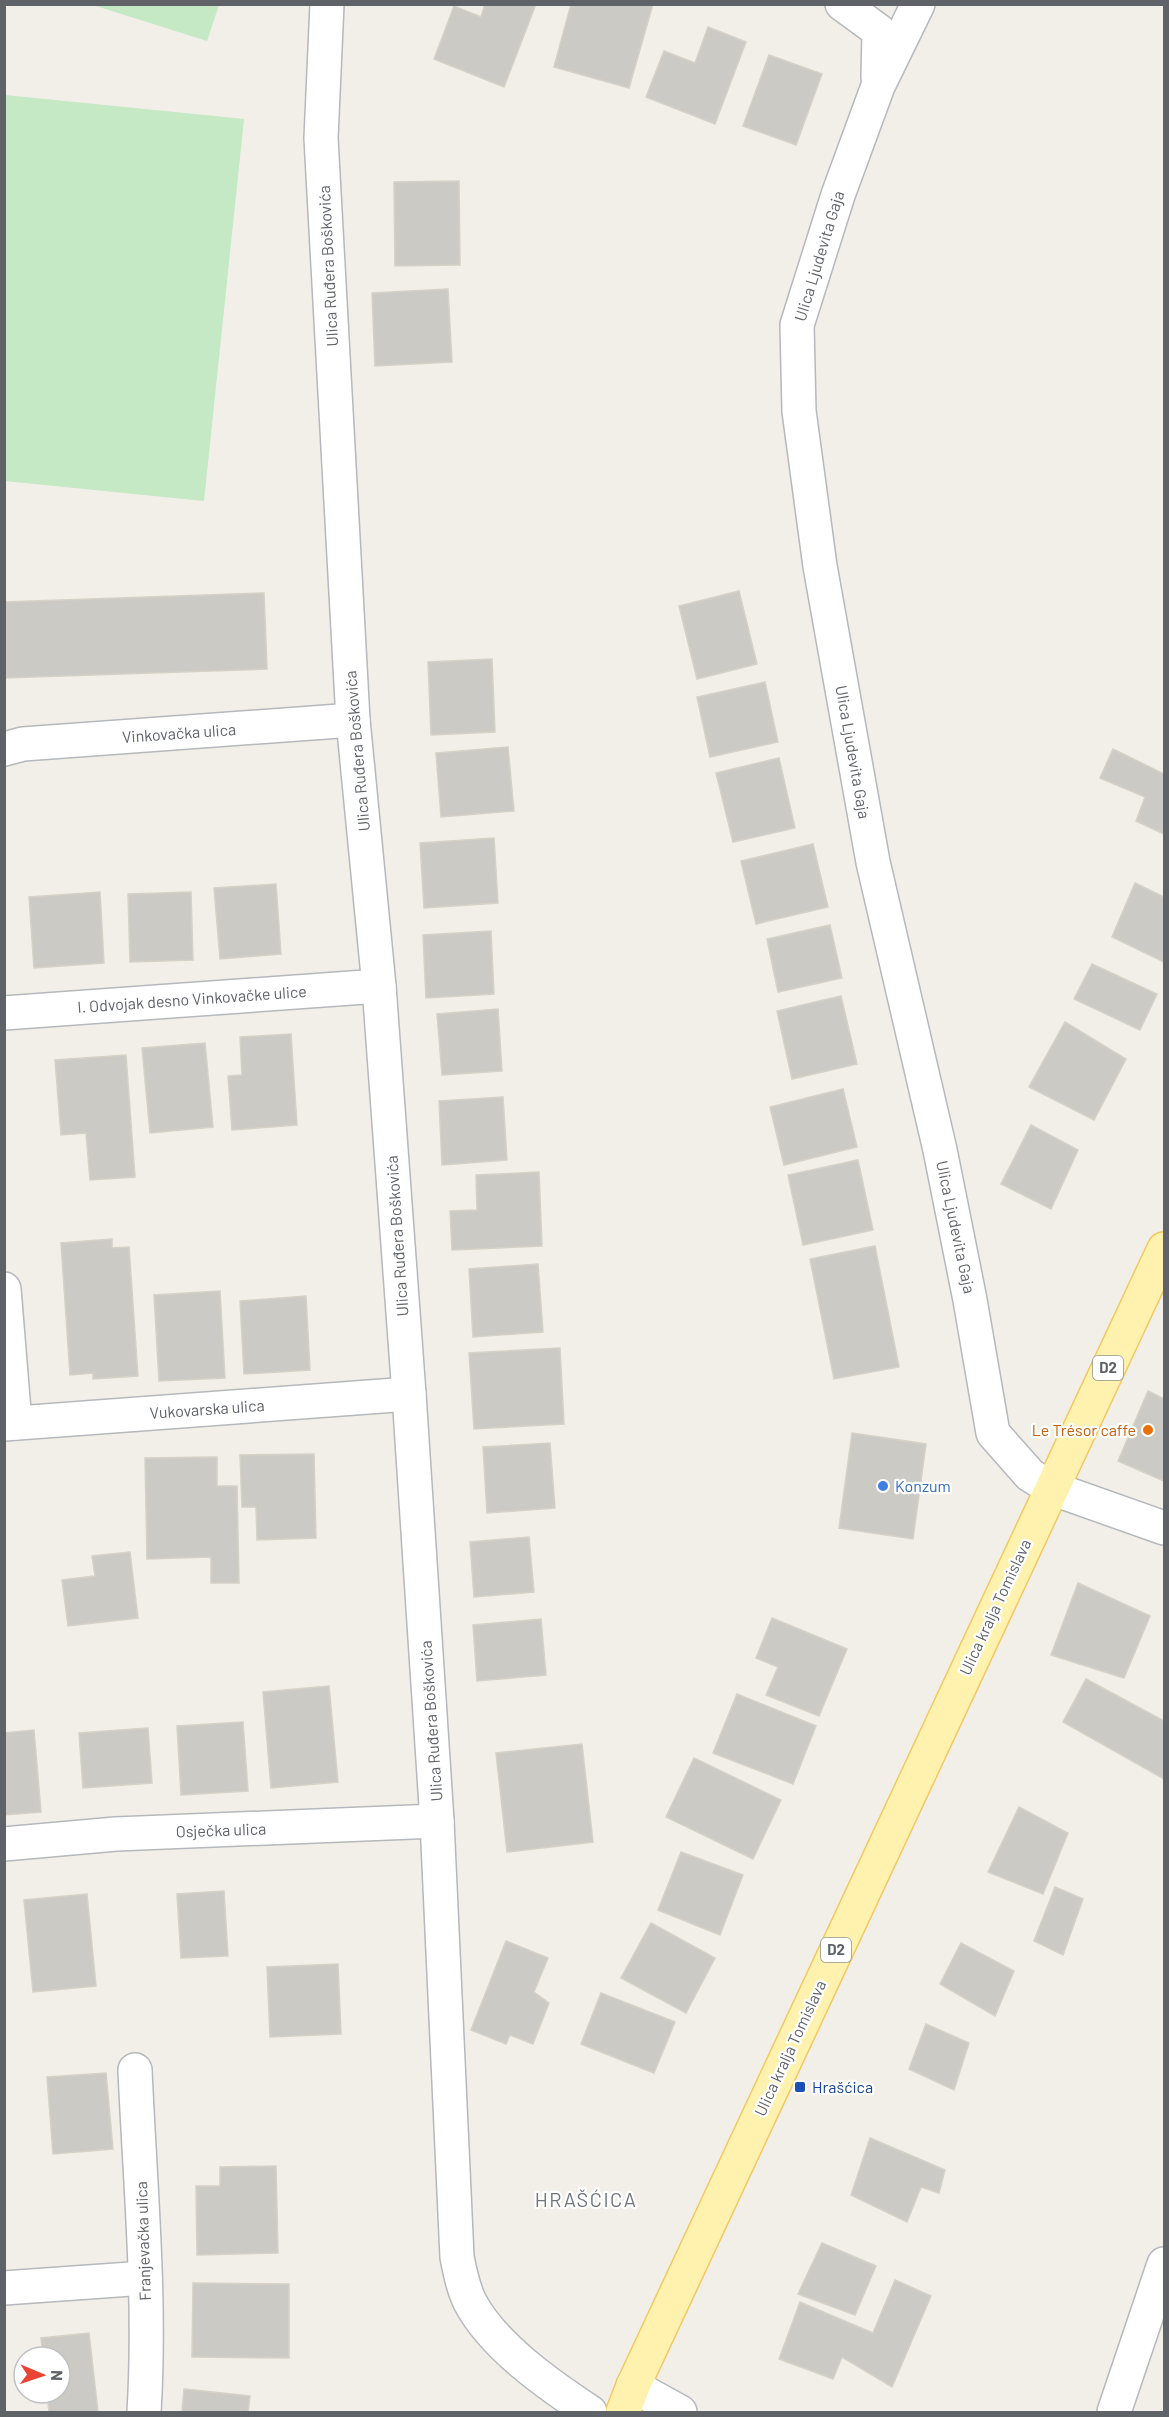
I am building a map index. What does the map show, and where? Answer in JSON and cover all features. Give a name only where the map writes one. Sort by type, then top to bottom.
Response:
[{"type":"main road","name":"D2","points":[[1051,1488],[1164,1249]]},
{"type":"main road","name":"Ulica kralja Tomislava","points":[[628,2399],[1051,1488]]},
{"type":"street","name":"Ulica Ruđera Boškovića","points":[[327,4],[321,138],[353,720],[379,986],[409,1394],[437,1821],[457,2257],[470,2302],[498,2338],[551,2386],[590,2412]]},
{"type":"street","points":[[842,4],[879,31],[878,86]]},
{"type":"street","name":"Ulica Ljudevita Gaja","points":[[918,4],[878,86],[838,195],[797,325],[798,411],[820,566],[873,862],[940,1150],[970,1300],[993,1433],[1030,1475],[1051,1488],[1164,1528]]},
{"type":"street","name":"Vinkovačka ulica","points":[[4,749],[23,744],[353,720]]},
{"type":"street","name":"I. Odvojak desno Vinkovačke ulice","points":[[4,1012],[379,986]]},
{"type":"street","points":[[4,1289],[10,1423]]},
{"type":"street","name":"Vukovarska ulica","points":[[10,1423],[409,1394]]},
{"type":"street","name":"Osječka ulica","points":[[4,1844],[116,1834],[437,1821]]},
{"type":"street","name":"Franjevačka ulica","points":[[135,2070],[145,2278],[147,2368],[144,2412]]},
{"type":"street","points":[[1114,2412],[1164,2264]]},
{"type":"street","points":[[4,2288],[145,2278]]},
{"type":"street","points":[[628,2399],[680,2412]]},
{"type":"green space","points":[[93,5],[219,5],[207,41]]},
{"type":"green space","points":[[5,95],[244,119],[204,501],[5,481]]},
{"type":"building","points":[[485,4],[536,4],[504,87],[434,59],[454,6],[481,17]]},
{"type":"building","points":[[571,4],[653,4],[629,88],[554,67]]},
{"type":"building","points":[[708,27],[746,42],[715,124],[646,97],[664,51],[695,63]]},
{"type":"building","points":[[769,55],[822,74],[796,145],[743,126]]},
{"type":"building","points":[[459,181],[460,265],[395,266],[394,182]]},
{"type":"building","points":[[448,289],[452,362],[375,366],[372,293]]},
{"type":"building","points":[[739,591],[757,664],[697,679],[679,606]]},
{"type":"building","points":[[264,593],[267,669],[4,678],[4,602]]},
{"type":"building","points":[[492,659],[495,732],[431,735],[428,662]]},
{"type":"building","points":[[765,682],[778,742],[710,757],[697,697]]},
{"type":"building","points":[[508,747],[514,811],[441,817],[436,753]]},
{"type":"building","points":[[1113,749],[1164,774],[1164,834],[1136,821],[1145,797],[1100,778]]},
{"type":"building","points":[[779,758],[795,828],[733,842],[716,773]]},
{"type":"building","points":[[494,838],[498,903],[424,908],[420,843]]},
{"type":"building","points":[[813,844],[828,907],[756,924],[741,861]]},
{"type":"building","points":[[1135,883],[1164,897],[1164,962],[1112,937]]},
{"type":"building","points":[[276,884],[281,954],[220,959],[214,888]]},
{"type":"building","points":[[100,892],[104,963],[34,968],[29,897]]},
{"type":"building","points":[[191,892],[193,960],[130,962],[128,894]]},
{"type":"building","points":[[830,925],[842,978],[778,992],[767,939]]},
{"type":"building","points":[[491,931],[494,994],[426,998],[423,935]]},
{"type":"building","points":[[1092,964],[1157,994],[1140,1030],[1074,999]]},
{"type":"building","points":[[841,996],[857,1064],[792,1079],[777,1011]]},
{"type":"building","points":[[498,1009],[502,1071],[442,1075],[437,1014]]},
{"type":"building","points":[[1065,1022],[1126,1059],[1094,1120],[1029,1087]]},
{"type":"building","points":[[291,1034],[297,1125],[232,1130],[228,1076],[242,1075],[240,1037]]},
{"type":"building","points":[[205,1043],[213,1127],[150,1133],[142,1048]]},
{"type":"building","points":[[126,1055],[135,1177],[90,1180],[86,1133],[61,1135],[55,1060]]},
{"type":"building","points":[[843,1089],[857,1147],[784,1165],[770,1107]]},
{"type":"building","points":[[503,1097],[507,1160],[442,1165],[439,1101]]},
{"type":"building","points":[[1031,1125],[1078,1150],[1051,1209],[1001,1184]]},
{"type":"building","points":[[858,1160],[873,1230],[803,1245],[788,1175]]},
{"type":"building","points":[[539,1172],[542,1246],[452,1250],[450,1211],[477,1210],[476,1175]]},
{"type":"building","points":[[112,1239],[112,1248],[129,1247],[138,1376],[93,1379],[93,1373],[70,1375],[61,1243]]},
{"type":"building","points":[[875,1246],[899,1367],[834,1379],[810,1259]]},
{"type":"building","points":[[538,1264],[543,1332],[473,1337],[469,1269]]},
{"type":"building","points":[[220,1291],[225,1378],[159,1381],[154,1295]]},
{"type":"building","points":[[306,1296],[310,1370],[244,1374],[240,1301]]},
{"type":"building","points":[[560,1348],[564,1424],[474,1429],[469,1353]]},
{"type":"building","name":"Le Trésor caffe","points":[[1148,1391],[1164,1399],[1164,1481],[1118,1461]]},
{"type":"building","name":"Konzum","points":[[852,1433],[926,1444],[913,1539],[839,1528]]},
{"type":"building","points":[[550,1443],[555,1508],[487,1513],[483,1447]]},
{"type":"building","points":[[314,1454],[316,1538],[257,1540],[256,1507],[242,1507],[240,1455]]},
{"type":"building","points":[[217,1457],[217,1486],[237,1486],[239,1583],[211,1583],[211,1557],[147,1559],[145,1458]]},
{"type":"building","points":[[529,1537],[534,1592],[474,1597],[470,1542]]},
{"type":"building","points":[[130,1552],[138,1618],[68,1626],[62,1580],[95,1576],[92,1556]]},
{"type":"building","points":[[1078,1583],[1150,1616],[1124,1678],[1051,1655]]},
{"type":"building","points":[[772,1618],[847,1649],[819,1716],[766,1695],[778,1667],[756,1658]]},
{"type":"building","points":[[541,1619],[546,1675],[477,1681],[473,1625]]},
{"type":"building","points":[[1086,1679],[1164,1721],[1164,1779],[1063,1722]]},
{"type":"building","points":[[329,1686],[338,1782],[271,1788],[263,1692]]},
{"type":"building","points":[[737,1694],[816,1726],[793,1784],[713,1753]]},
{"type":"building","points":[[243,1722],[248,1791],[181,1795],[177,1726]]},
{"type":"building","points":[[148,1728],[152,1783],[83,1788],[79,1733]]},
{"type":"building","points":[[34,1730],[41,1812],[4,1815],[4,1733]]},
{"type":"building","points":[[582,1744],[593,1842],[507,1852],[496,1753]]},
{"type":"building","points":[[694,1758],[781,1800],[753,1859],[666,1817]]},
{"type":"building","points":[[1019,1807],[1068,1833],[1043,1894],[988,1872]]},
{"type":"building","points":[[681,1852],[743,1875],[720,1935],[658,1910]]},
{"type":"building","points":[[1055,1887],[1083,1899],[1063,1955],[1034,1941]]},
{"type":"building","points":[[224,1891],[228,1956],[181,1958],[177,1894]]},
{"type":"building","points":[[87,1894],[96,1986],[33,1992],[24,1900]]},
{"type":"building","points":[[651,1923],[715,1958],[686,2013],[621,1978]]},
{"type":"building","points":[[506,1941],[548,1958],[534,1992],[549,2003],[533,2044],[510,2035],[506,2044],[471,2030]]},
{"type":"building","points":[[961,1943],[1014,1971],[995,2016],[940,1984]]},
{"type":"building","points":[[338,1964],[341,2034],[270,2037],[267,1967]]},
{"type":"building","points":[[601,1993],[675,2022],[654,2073],[581,2044]]},
{"type":"building","points":[[926,2024],[969,2043],[954,2090],[909,2069]]},
{"type":"building","points":[[106,2073],[113,2149],[53,2154],[47,2077]]},
{"type":"building","points":[[870,2138],[945,2170],[939,2193],[921,2187],[907,2222],[851,2195]]},
{"type":"building","points":[[276,2166],[278,2253],[197,2255],[196,2186],[220,2186],[220,2167]]},
{"type":"building","points":[[822,2243],[876,2266],[855,2315],[798,2294]]},
{"type":"building","points":[[895,2280],[931,2296],[892,2387],[842,2357],[833,2379],[779,2359],[800,2302],[873,2333]]},
{"type":"building","points":[[193,2283],[289,2284],[289,2358],[192,2357]]},
{"type":"building","points":[[89,2333],[98,2412],[49,2412],[48,2405],[72,2405],[72,2345],[42,2345],[41,2338]]},
{"type":"building","points":[[184,2389],[250,2396],[248,2412],[182,2412]]},
{"type":"place","name":"Le Trésor caffe","points":[[1148,1430]]},
{"type":"place","name":"Konzum","points":[[883,1486]]},
{"type":"place","name":"Hrašćica","points":[[800,2087]]},
{"type":"district","name":"HRAŠĆICA","points":[[586,2200]]}]
